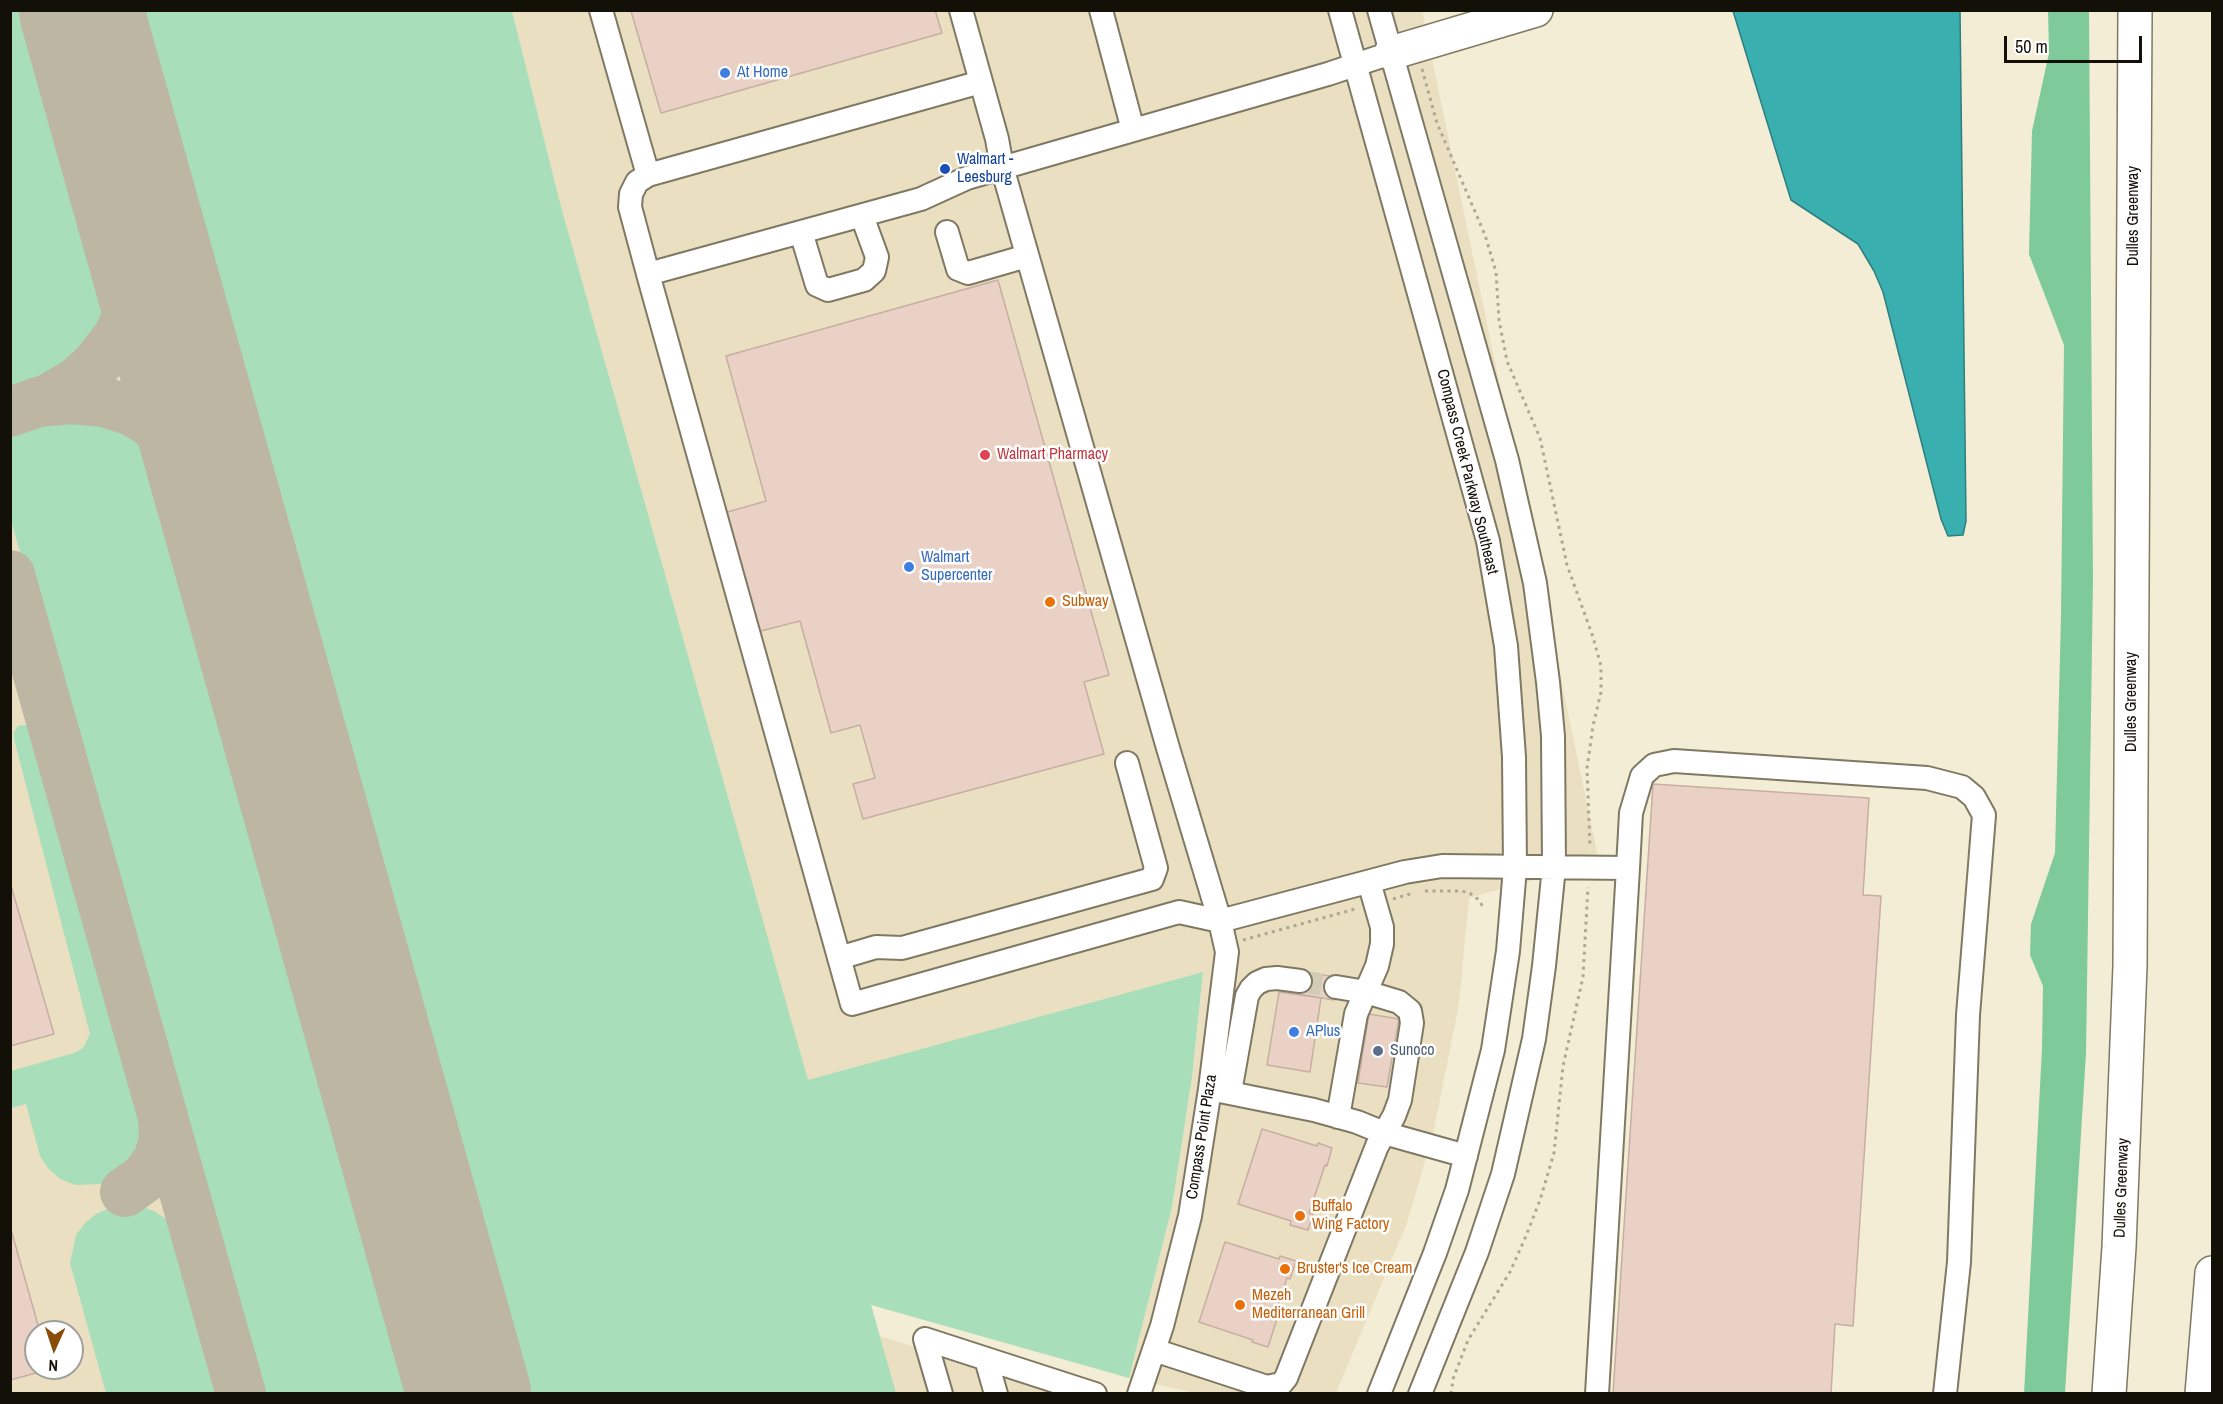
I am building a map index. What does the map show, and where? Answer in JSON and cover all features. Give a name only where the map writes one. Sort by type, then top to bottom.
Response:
[{"type":"highway","points":[[1391,54],[1536,10]]},
{"type":"highway","name":"Dulles Greenway","points":[[2109,1394],[2120,1236],[2130,966],[2135,10]]},
{"type":"highway","points":[[2202,1394],[2212,1273]]},
{"type":"street","points":[[601,10],[648,175]]},
{"type":"street","name":"Compass Point Plaza","points":[[961,10],[1027,256],[1226,943],[1220,1090],[1186,1235],[1154,1350],[1139,1394]]},
{"type":"street","points":[[1101,10],[1133,129]]},
{"type":"street","name":"Compass Creek Parkway Southeast","points":[[1340,10],[1488,541],[1506,646],[1514,757],[1515,868],[1508,951],[1493,1050],[1466,1156],[1435,1253],[1378,1394]]},
{"type":"street","points":[[1379,10],[1507,460],[1535,583],[1553,736],[1554,867],[1538,1017],[1508,1152],[1477,1252],[1420,1394]]},
{"type":"street","points":[[648,274],[921,199],[967,178],[1002,167],[1391,54]]},
{"type":"street","points":[[981,82],[648,175],[637,182],[631,194],[630,207],[648,274],[852,1004],[1179,912],[1220,921],[1373,892],[1404,872],[1442,866],[1628,868]]},
{"type":"street","points":[[801,232],[817,285],[828,290],[864,280],[874,271],[877,257],[862,216]]},
{"type":"street","points":[[947,232],[958,270],[968,273],[1027,256]]},
{"type":"street","points":[[1469,470],[1507,460]]},
{"type":"street","points":[[1597,1394],[1631,813],[1642,776],[1654,765],[1674,761],[1927,778],[1962,787],[1974,797],[1984,815],[1968,1016],[1959,1262],[1945,1394]]},
{"type":"street","points":[[839,958],[876,947],[902,948],[1152,879],[1156,868],[1127,764]]},
{"type":"street","points":[[1338,1117],[1356,1014],[1377,966],[1382,944],[1382,927],[1373,892]]},
{"type":"street","points":[[1300,981],[1266,979],[1257,982],[1251,989],[1220,1090],[1338,1117],[1384,1133],[1466,1156]]},
{"type":"street","points":[[1154,1350],[1268,1387],[1281,1384],[1289,1372],[1377,1146],[1400,1100],[1412,1023],[1410,1011],[1399,1002],[1366,992],[1336,987]]},
{"type":"street","points":[[941,1394],[925,1339],[1095,1394]]},
{"type":"street","points":[[986,1359],[996,1394]]},
{"type":"path","points":[[1226,943],[1244,940],[1373,892],[1434,890],[1471,894],[1479,900],[1482,907]]},
{"type":"shaded area","points":[[11,11],[505,11],[554,179],[512,11],[1422,11],[1599,862],[1469,898],[1459,1004],[1433,1134],[1407,1223],[1336,1393],[1195,1393],[1129,1378],[1172,1207],[1192,1077],[1203,972],[808,1081],[880,1336],[1060,1393],[11,1393]]},
{"type":"green space","points":[[2089,10],[2093,579],[2086,1053],[2065,1393],[2024,1394],[2042,1048],[2043,986],[2030,955],[2031,924],[2055,853],[2061,616],[2064,345],[2029,254],[2032,131],[2049,53],[2048,11]]},
{"type":"green space","points":[[10,11],[40,11],[113,268],[108,308],[88,347],[64,368],[38,384],[11,388]]},
{"type":"green space","points":[[123,11],[512,11],[561,207],[808,1080],[1203,972],[1192,1077],[1172,1207],[1129,1378],[871,1305],[896,1393],[514,1393]]},
{"type":"green space","points":[[72,416],[114,424],[166,459],[428,1393],[256,1393],[11,520],[11,435],[26,422]]},
{"type":"green space","points":[[32,725],[39,735],[141,1098],[146,1127],[142,1154],[129,1174],[104,1184],[75,1185],[60,1179],[48,1168],[40,1156],[26,1104],[11,1108],[11,1071],[74,1053],[83,1048],[90,1034],[14,739],[14,732],[18,726]]},
{"type":"green space","points":[[142,1207],[154,1211],[165,1218],[178,1232],[224,1393],[106,1393],[70,1263],[76,1235],[85,1223],[96,1214],[110,1208]]},
{"type":"water","points":[[1733,11],[1960,11],[1966,521],[1963,535],[1948,536],[1941,519],[1883,292],[1874,271],[1858,244],[1791,200]]},
{"type":"building","name":"At Home","points":[[935,10],[942,33],[661,113],[631,11]]},
{"type":"building","name":"Walmart Supercenter","points":[[998,280],[1109,675],[1084,682],[1104,754],[863,819],[853,784],[875,778],[860,725],[831,733],[800,621],[757,632],[724,513],[766,501],[726,356]]},
{"type":"building","points":[[1653,784],[1869,798],[1863,895],[1881,896],[1853,1326],[1835,1324],[1831,1394],[1613,1394]]},
{"type":"building","points":[[10,882],[54,1034],[10,1046]]},
{"type":"building","points":[[1301,972],[1337,977],[1334,1000],[1298,994]]},
{"type":"building","name":"APlus","points":[[1279,992],[1321,998],[1310,1072],[1267,1065]]},
{"type":"building","name":"Sunoco","points":[[1369,1014],[1399,1019],[1387,1087],[1358,1083]]},
{"type":"building","points":[[1262,1129],[1317,1146],[1318,1143],[1332,1148],[1309,1213],[1313,1214],[1308,1230],[1290,1225],[1291,1221],[1238,1204]]},
{"type":"building","points":[[10,1226],[37,1320],[24,1320],[24,1376],[10,1380]]},
{"type":"building","points":[[1225,1242],[1279,1259],[1280,1256],[1296,1261],[1290,1279],[1287,1278],[1274,1318],[1277,1319],[1268,1347],[1199,1322]]},
{"type":"taxiway","points":[[10,412],[50,398],[76,383],[96,365],[117,338],[132,308],[140,271],[139,232],[134,201]]},
{"type":"taxiway","points":[[38,402],[71,399],[104,402],[132,411],[144,418],[172,438],[191,458],[203,475],[223,519]]},
{"type":"taxiway","points":[[10,575],[241,1394]]},
{"type":"taxiway","points":[[125,1192],[146,1177],[158,1160],[164,1141],[163,1116]]},
{"type":"runway","points":[[81,10],[469,1394]]},
{"type":"tunnel","points":[[1300,981],[1336,987]]},
{"type":"place","name":"At Home","points":[[725,73]]},
{"type":"place","name":"Walmart - Leesburg","points":[[945,169]]},
{"type":"place","name":"Walmart Pharmacy","points":[[985,455]]},
{"type":"place","name":"Walmart Supercenter","points":[[909,567]]},
{"type":"place","name":"Subway","points":[[1050,602]]},
{"type":"place","name":"APlus","points":[[1294,1032]]},
{"type":"place","name":"Sunoco","points":[[1378,1051]]},
{"type":"place","name":"Buffalo Wing Factory","points":[[1300,1216]]},
{"type":"place","name":"Bruster's Ice Cream","points":[[1285,1269]]},
{"type":"place","name":"Mezeh Mediterranean Grill","points":[[1240,1305]]}]
